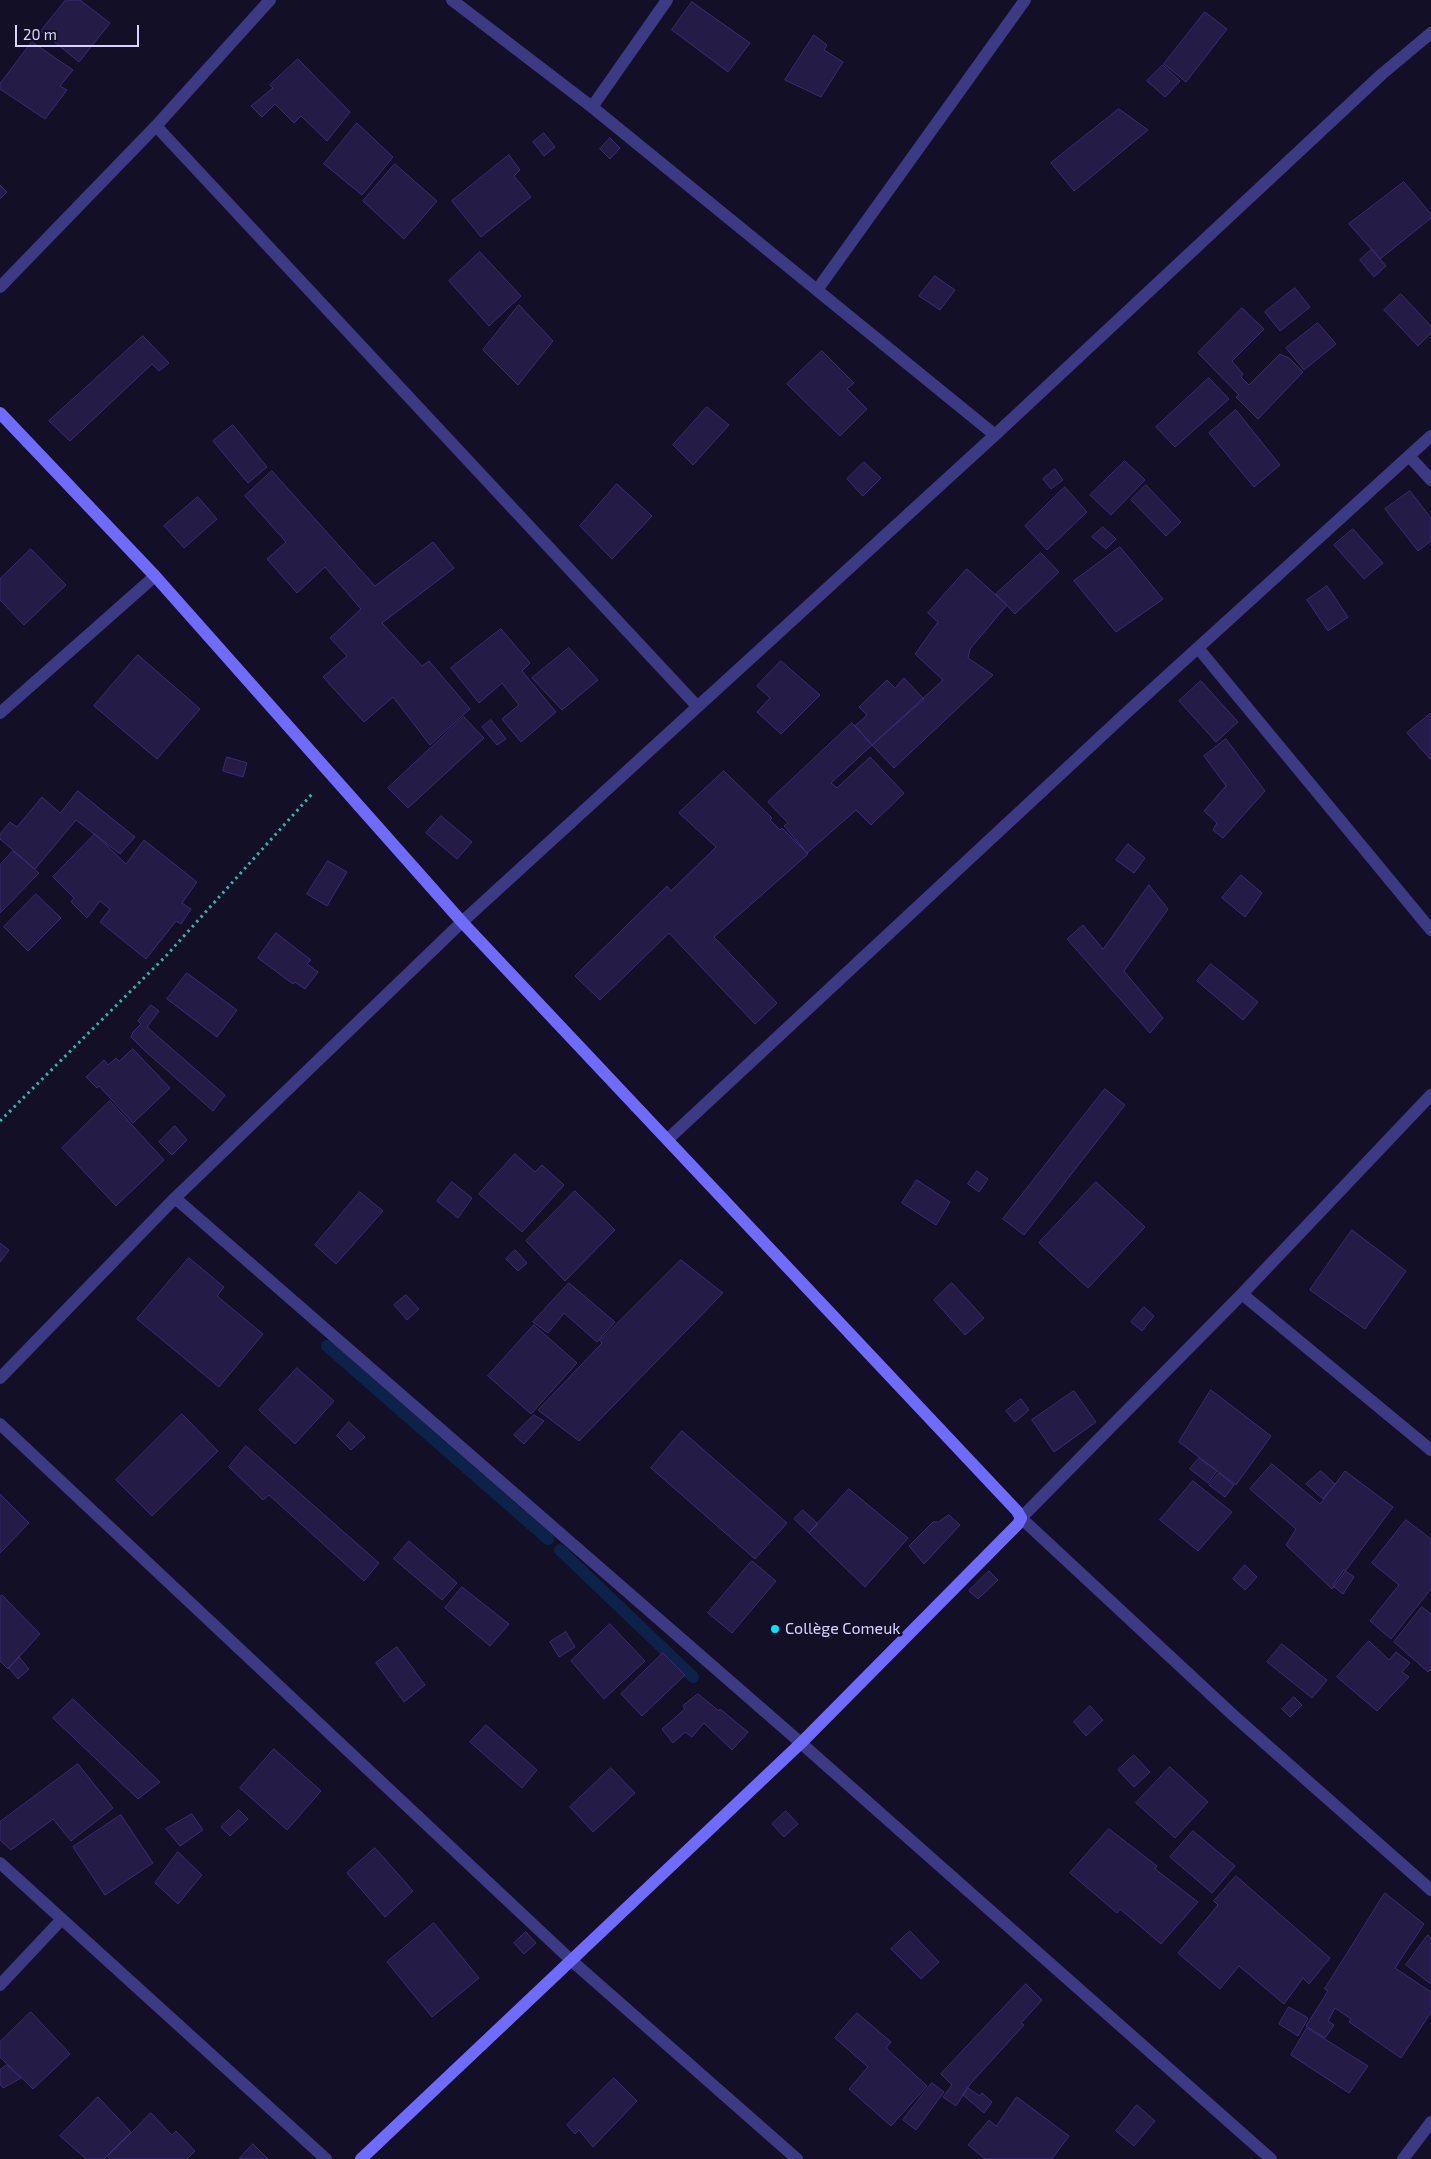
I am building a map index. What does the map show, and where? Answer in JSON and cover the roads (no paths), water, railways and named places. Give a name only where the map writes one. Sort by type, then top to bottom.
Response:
[{"type":"main road","points":[[0,413],[155,576],[462,922],[1004,1497],[1021,1518],[1018,1524],[800,1743],[361,2159]]},
{"type":"street","points":[[0,288],[156,126],[270,0]]},
{"type":"street","points":[[452,0],[592,107],[996,435]]},
{"type":"street","points":[[592,107],[667,0]]},
{"type":"street","points":[[817,290],[1026,0]]},
{"type":"street","points":[[0,1378],[174,1198],[462,922],[996,435],[1382,74],[1431,33]]},
{"type":"street","points":[[156,126],[697,706]]},
{"type":"street","points":[[668,1139],[1198,648],[1431,436]]},
{"type":"street","points":[[1409,456],[1431,480]]},
{"type":"street","points":[[0,713],[155,576]]},
{"type":"street","points":[[1198,648],[1431,930]]},
{"type":"street","points":[[1431,1095],[1242,1294],[1021,1518],[1234,1716],[1431,1890]]},
{"type":"street","points":[[174,1198],[800,1743],[1271,2159]]},
{"type":"street","points":[[1242,1294],[1431,1450]]},
{"type":"street","points":[[0,1424],[572,1961],[797,2159]]},
{"type":"street","points":[[0,1863],[326,2159]]},
{"type":"street","points":[[0,1985],[62,1919]]},
{"type":"street","points":[[1402,2159],[1431,2122]]},
{"type":"waterway","points":[[327,1346],[548,1539]]},
{"type":"waterway","points":[[560,1550],[693,1677]]},
{"type":"place","name":"Collège Comeuk","points":[[775,1629]]}]
